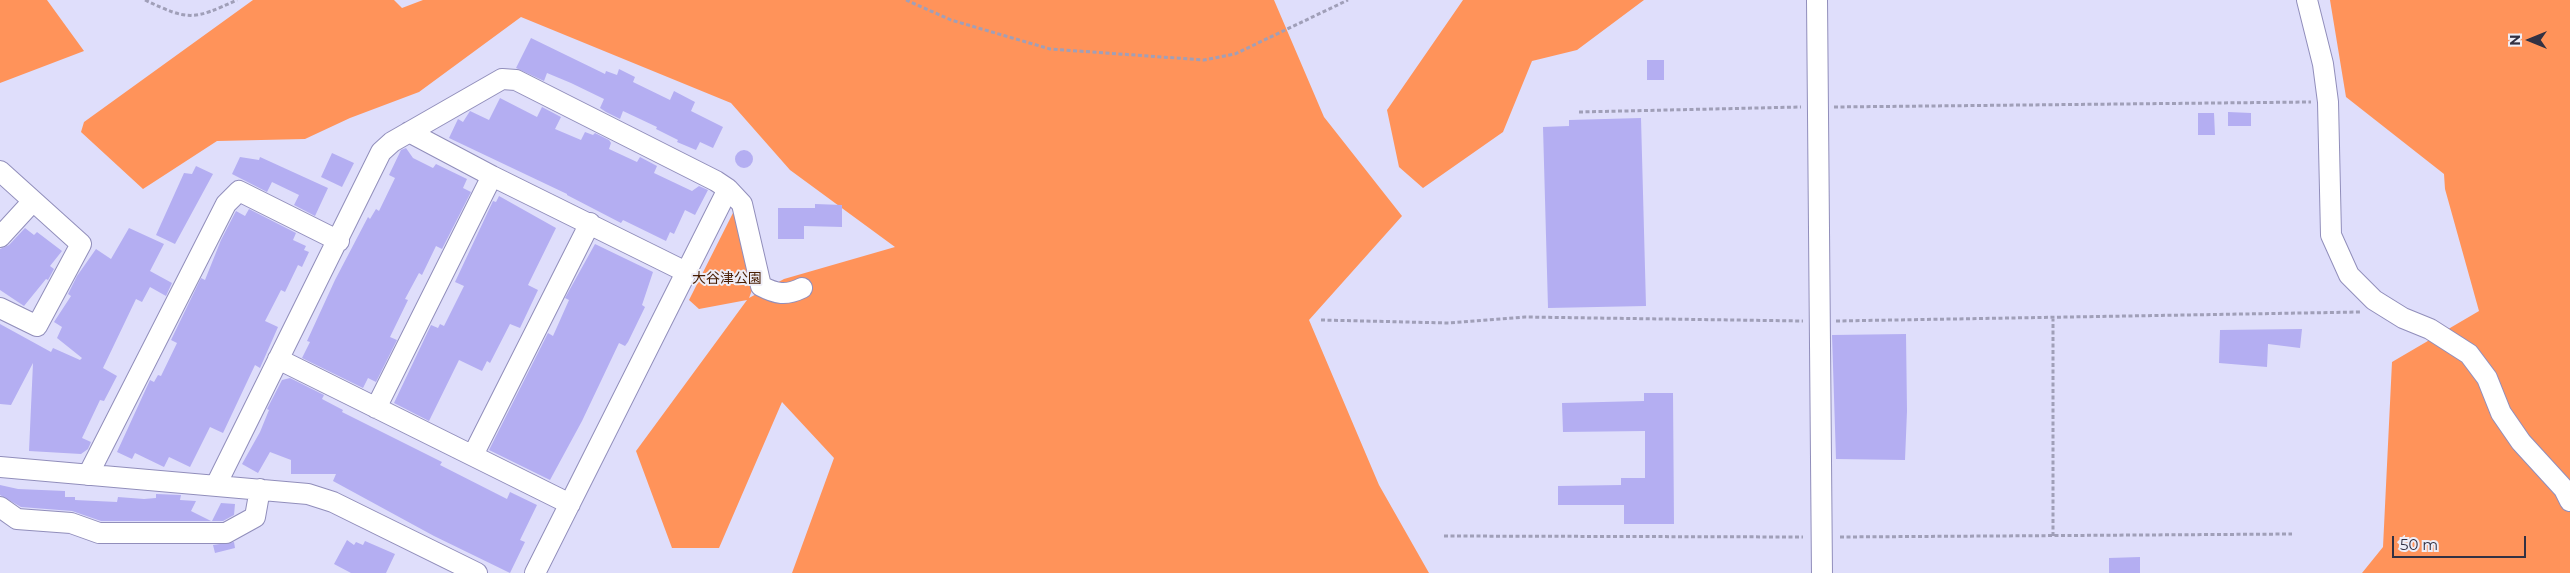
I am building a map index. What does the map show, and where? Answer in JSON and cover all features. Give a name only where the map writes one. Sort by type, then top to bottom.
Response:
[{"type":"street","points":[[1818,0],[1822,573]]},
{"type":"street","points":[[2307,0],[2323,64],[2328,102],[2331,235],[2349,275],[2374,300],[2403,318],[2430,329],[2469,354],[2486,378],[2501,413],[2521,442],[2564,489],[2570,501]]},
{"type":"street","points":[[216,485],[339,241],[381,152],[410,132],[502,80],[516,80],[716,180],[728,189],[742,204],[761,286],[774,293],[790,294],[802,288]]},
{"type":"street","points":[[410,132],[492,176],[686,272]]},
{"type":"street","points":[[0,172],[81,244],[37,326],[0,308]]},
{"type":"street","points":[[376,408],[492,176]]},
{"type":"street","points":[[535,573],[728,189]]},
{"type":"street","points":[[88,475],[226,204],[239,191],[339,241]]},
{"type":"street","points":[[0,237],[33,201]]},
{"type":"street","points":[[473,455],[590,223]]},
{"type":"street","points":[[278,359],[570,504]]},
{"type":"street","points":[[0,467],[308,494],[333,502],[477,573]]},
{"type":"street","points":[[0,507],[17,518],[71,523],[100,532],[226,533],[255,516],[260,489]]},
{"type":"path","points":[[145,0],[176,15],[192,16],[213,11],[237,0]]},
{"type":"path","points":[[906,0],[951,20],[1050,49],[1204,60],[1235,54],[1348,0]]},
{"type":"path","points":[[1579,112],[1818,107],[2328,102]]},
{"type":"path","points":[[1321,320],[1450,322],[1526,317],[1821,322],[2361,312]]},
{"type":"path","points":[[2052,536],[2053,319]]},
{"type":"path","points":[[1444,536],[1822,537],[2292,534]]},
{"type":"green space","points":[[0,0],[47,0],[84,51],[0,83]]},
{"type":"green space","name":"大谷津公園","points":[[253,0],[394,0],[402,8],[423,0],[1274,0],[1324,117],[1402,216],[1309,320],[1379,485],[1429,573],[792,573],[834,458],[782,402],[719,548],[672,548],[636,451],[747,300],[699,309],[689,300],[735,209],[754,285],[749,298],[784,279],[895,247],[790,170],[731,103],[521,17],[419,92],[350,118],[305,139],[217,141],[143,189],[81,132],[84,122]]},
{"type":"green space","points":[[1463,0],[1644,0],[1577,50],[1532,61],[1503,132],[1423,188],[1399,167],[1387,110]]},
{"type":"green space","points":[[2330,0],[2570,0],[2570,573],[2362,573],[2383,547],[2392,362],[2479,311],[2445,189],[2444,174],[2346,97]]},
{"type":"building","points":[[531,38],[605,74],[606,71],[617,75],[619,69],[635,77],[633,82],[670,100],[674,91],[695,102],[691,111],[723,127],[713,148],[700,142],[696,150],[677,142],[678,140],[656,129],[657,127],[623,111],[620,119],[606,112],[600,108],[604,99],[571,83],[547,73],[544,81],[516,68]]},
{"type":"building","points":[[1647,60],[1664,60],[1664,80],[1647,80]]},
{"type":"building","points":[[500,98],[537,117],[542,107],[561,117],[555,129],[581,140],[585,132],[593,135],[595,133],[609,140],[611,143],[609,149],[637,162],[640,157],[657,166],[654,173],[692,191],[699,186],[708,190],[695,215],[685,210],[674,234],[670,232],[666,241],[623,220],[621,223],[567,194],[449,138],[458,119],[463,122],[470,111],[489,120]]},
{"type":"building","points":[[2228,112],[2251,113],[2251,126],[2228,126]]},
{"type":"building","points":[[2198,113],[2214,113],[2215,135],[2198,135]]},
{"type":"building","points":[[1641,118],[1646,306],[1548,308],[1543,127],[1569,126],[1569,120]]},
{"type":"building","points":[[406,148],[413,158],[433,168],[436,164],[467,179],[463,188],[471,192],[442,249],[436,246],[422,275],[419,273],[405,299],[408,300],[390,337],[397,340],[376,382],[368,378],[363,388],[302,358],[310,342],[307,341],[335,280],[368,217],[370,219],[376,209],[379,211],[395,178],[389,175],[401,150]]},
{"type":"building","points":[[744,150],[750,153],[753,159],[750,165],[744,168],[738,165],[735,159],[738,153]]},
{"type":"building","points":[[332,153],[354,163],[342,187],[321,177]]},
{"type":"building","points":[[240,157],[259,160],[260,157],[328,188],[315,216],[294,205],[299,195],[272,182],[267,192],[232,174]]},
{"type":"building","points":[[196,166],[213,174],[175,244],[156,235],[184,173],[192,174]]},
{"type":"building","points":[[499,196],[556,228],[528,285],[538,290],[520,328],[510,324],[490,363],[487,361],[482,371],[459,360],[429,421],[394,403],[431,325],[438,328],[440,324],[444,326],[464,286],[455,282],[493,201],[496,202]]},
{"type":"building","points":[[815,204],[842,205],[842,227],[804,226],[804,239],[778,239],[778,208],[815,208]]},
{"type":"building","points":[[249,209],[296,233],[293,240],[306,246],[304,250],[309,252],[302,267],[298,265],[285,292],[281,290],[265,321],[278,327],[260,368],[255,365],[223,433],[210,427],[190,467],[169,457],[164,467],[135,453],[132,459],[117,452],[150,380],[154,382],[158,375],[161,376],[177,343],[171,340],[201,278],[205,280],[221,240],[236,211],[245,216]]},
{"type":"building","points":[[25,228],[34,235],[37,232],[62,251],[50,266],[54,269],[48,280],[46,279],[24,306],[0,290],[0,249],[9,245]]},
{"type":"building","points":[[129,228],[164,244],[150,271],[172,283],[166,296],[150,287],[142,302],[136,299],[103,368],[117,376],[104,401],[100,400],[82,438],[91,442],[88,449],[81,454],[29,451],[33,363],[11,405],[0,404],[0,324],[51,352],[53,348],[80,360],[82,358],[57,338],[62,327],[54,322],[71,296],[68,294],[77,276],[96,249],[111,259]]},
{"type":"building","points":[[595,244],[653,272],[642,305],[645,307],[628,342],[625,346],[619,343],[582,421],[550,480],[489,450],[548,333],[553,336],[569,300],[565,298]]},
{"type":"building","points":[[2302,329],[2300,348],[2268,344],[2267,367],[2219,363],[2220,330]]},
{"type":"building","points":[[1906,334],[1907,411],[1905,460],[1836,459],[1832,335]]},
{"type":"building","points":[[290,378],[324,395],[322,399],[343,410],[342,412],[442,462],[440,465],[507,499],[510,492],[537,505],[520,540],[525,542],[510,573],[434,536],[333,481],[336,474],[291,474],[291,460],[270,452],[258,473],[242,464],[260,432],[269,410],[267,409],[282,380]]},
{"type":"building","points":[[1644,393],[1673,393],[1674,524],[1624,524],[1624,505],[1558,505],[1558,486],[1621,485],[1621,478],[1645,478],[1645,431],[1563,432],[1562,403],[1644,401]]},
{"type":"building","points":[[0,485],[18,489],[65,491],[65,497],[75,497],[75,500],[117,502],[118,497],[144,499],[156,498],[156,494],[181,495],[180,500],[196,501],[191,511],[211,521],[101,521],[72,511],[21,507],[0,495]]},
{"type":"building","points":[[221,503],[235,504],[234,515],[223,521],[212,521]]},
{"type":"building","points":[[347,540],[354,545],[356,542],[363,545],[365,541],[395,554],[386,573],[351,573],[334,564]]},
{"type":"building","points":[[234,542],[235,548],[215,553],[213,545]]},
{"type":"building","points":[[2140,557],[2140,573],[2109,573],[2109,558]]}]
